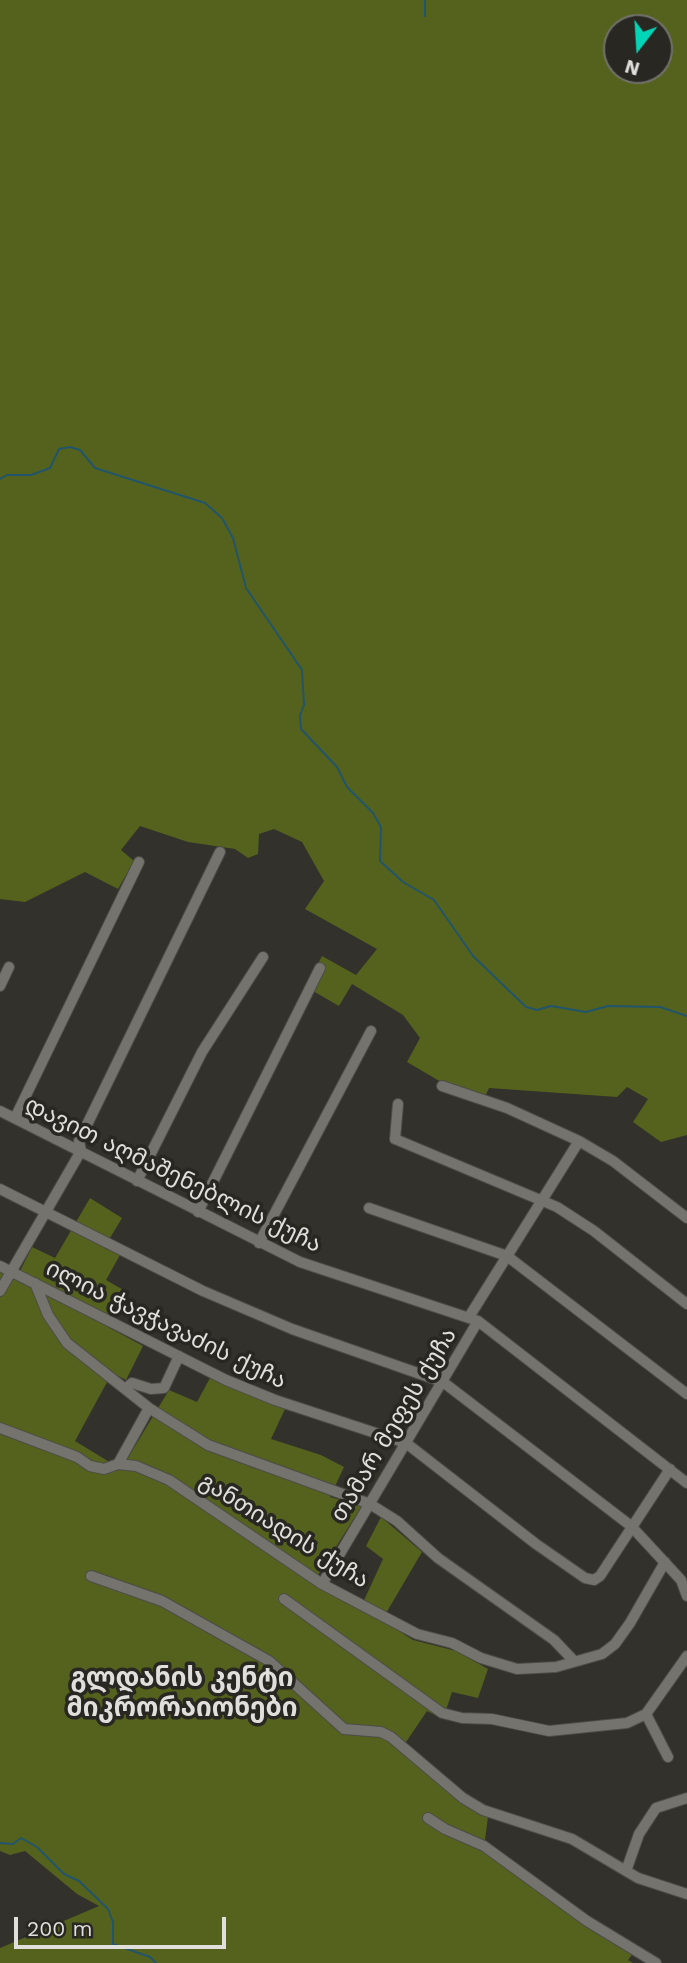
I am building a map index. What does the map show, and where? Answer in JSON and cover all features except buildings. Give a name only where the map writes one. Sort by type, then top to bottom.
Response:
[{"type":"street","points":[[0,1291],[81,1151],[79,1141],[220,852]]},
{"type":"street","points":[[15,1118],[139,862]]},
{"type":"street","points":[[137,1181],[202,1052],[262,957]]},
{"type":"street","points":[[0,986],[9,967]]},
{"type":"street","points":[[198,1212],[320,968]]},
{"type":"street","points":[[259,1243],[371,1031]]},
{"type":"street","points":[[442,1086],[507,1108],[579,1141],[612,1161],[687,1218]]},
{"type":"street","points":[[398,1104],[395,1139],[542,1199],[594,1231],[687,1304]]},
{"type":"street","name":"დავით აღმაშენებლის ქუჩა","points":[[0,1111],[300,1262],[473,1319],[687,1483]]},
{"type":"street","name":"თამარ მეფეს ქუჩა","points":[[323,1584],[443,1382],[507,1256],[579,1141]]},
{"type":"street","points":[[0,1189],[203,1291],[267,1318],[443,1382],[631,1526],[681,1580],[687,1596]]},
{"type":"street","points":[[369,1208],[507,1256],[687,1394]]},
{"type":"street","name":"ილია ჭავჭავაძის ქუჩა","points":[[0,1266],[275,1401],[406,1443],[536,1544],[585,1578],[594,1580],[600,1577],[670,1469]]},
{"type":"street","points":[[35,1283],[48,1315],[67,1343],[149,1408],[208,1445],[370,1504],[397,1521],[438,1558],[554,1640],[574,1661]]},
{"type":"street","points":[[125,1389],[132,1383],[151,1389],[164,1388],[179,1356]]},
{"type":"street","points":[[118,1464],[149,1408]]},
{"type":"street","name":"განთიადის ქუჩა","points":[[0,1428],[76,1457],[90,1466],[104,1469],[118,1464],[136,1466],[169,1480],[323,1584],[416,1634],[452,1643],[481,1658],[517,1669],[556,1667],[602,1654],[615,1644],[664,1562]]},
{"type":"street","points":[[91,1576],[162,1601],[269,1661],[344,1730],[381,1732],[391,1737],[463,1798],[483,1810],[572,1839],[638,1878],[687,1894]]},
{"type":"street","points":[[284,1599],[442,1713],[462,1718],[492,1719],[549,1731],[627,1723],[646,1714],[687,1656]]},
{"type":"street","points":[[646,1714],[668,1757]]},
{"type":"street","points":[[626,1871],[639,1834],[656,1808],[687,1798]]},
{"type":"street","points":[[428,1818],[445,1829],[484,1846],[587,1920],[656,1963]]},
{"type":"green space","points":[[0,0],[687,0],[687,1135],[661,1142],[633,1122],[648,1099],[627,1087],[617,1097],[489,1088],[485,1097],[441,1082],[407,1062],[420,1038],[403,1015],[352,984],[339,1006],[306,987],[322,956],[356,975],[377,949],[305,909],[324,881],[302,842],[274,829],[259,834],[258,854],[248,858],[235,849],[188,842],[140,826],[121,850],[134,861],[118,889],[85,872],[25,902],[0,899]]},
{"type":"green space","points":[[90,1198],[122,1218],[104,1248],[120,1255],[106,1280],[127,1292],[108,1327],[143,1346],[126,1380],[112,1373],[75,1441],[121,1469],[169,1390],[197,1402],[210,1378],[285,1409],[271,1439],[321,1455],[344,1467],[330,1497],[362,1506],[313,1583],[360,1609],[383,1559],[366,1546],[381,1517],[422,1552],[382,1620],[413,1640],[456,1651],[488,1669],[478,1698],[452,1692],[443,1719],[427,1711],[400,1751],[461,1803],[488,1817],[484,1848],[632,1955],[628,1960],[633,1963],[0,1963],[0,1948],[99,1906],[77,1894],[25,1851],[10,1855],[0,1851],[0,1271],[16,1279],[32,1247],[55,1258]]},
{"type":"waterway","points":[[425,0],[425,16]]},
{"type":"waterway","points":[[0,479],[7,475],[31,475],[50,468],[59,449],[70,447],[80,450],[95,468],[205,503],[222,518],[233,538],[246,588],[302,670],[304,705],[300,715],[301,729],[337,767],[347,787],[373,813],[381,827],[380,861],[403,882],[434,900],[473,956],[526,1007],[537,1010],[551,1006],[586,1012],[608,1006],[660,1007],[687,1016]]},
{"type":"waterway","points":[[0,1843],[13,1844],[21,1838],[37,1847],[64,1874],[79,1881],[108,1909],[113,1922],[113,1944],[150,1957],[156,1963]]},
{"type":"district","name":"გლდანის კენტი მიკრორაიონები","points":[[182,1693]]}]
